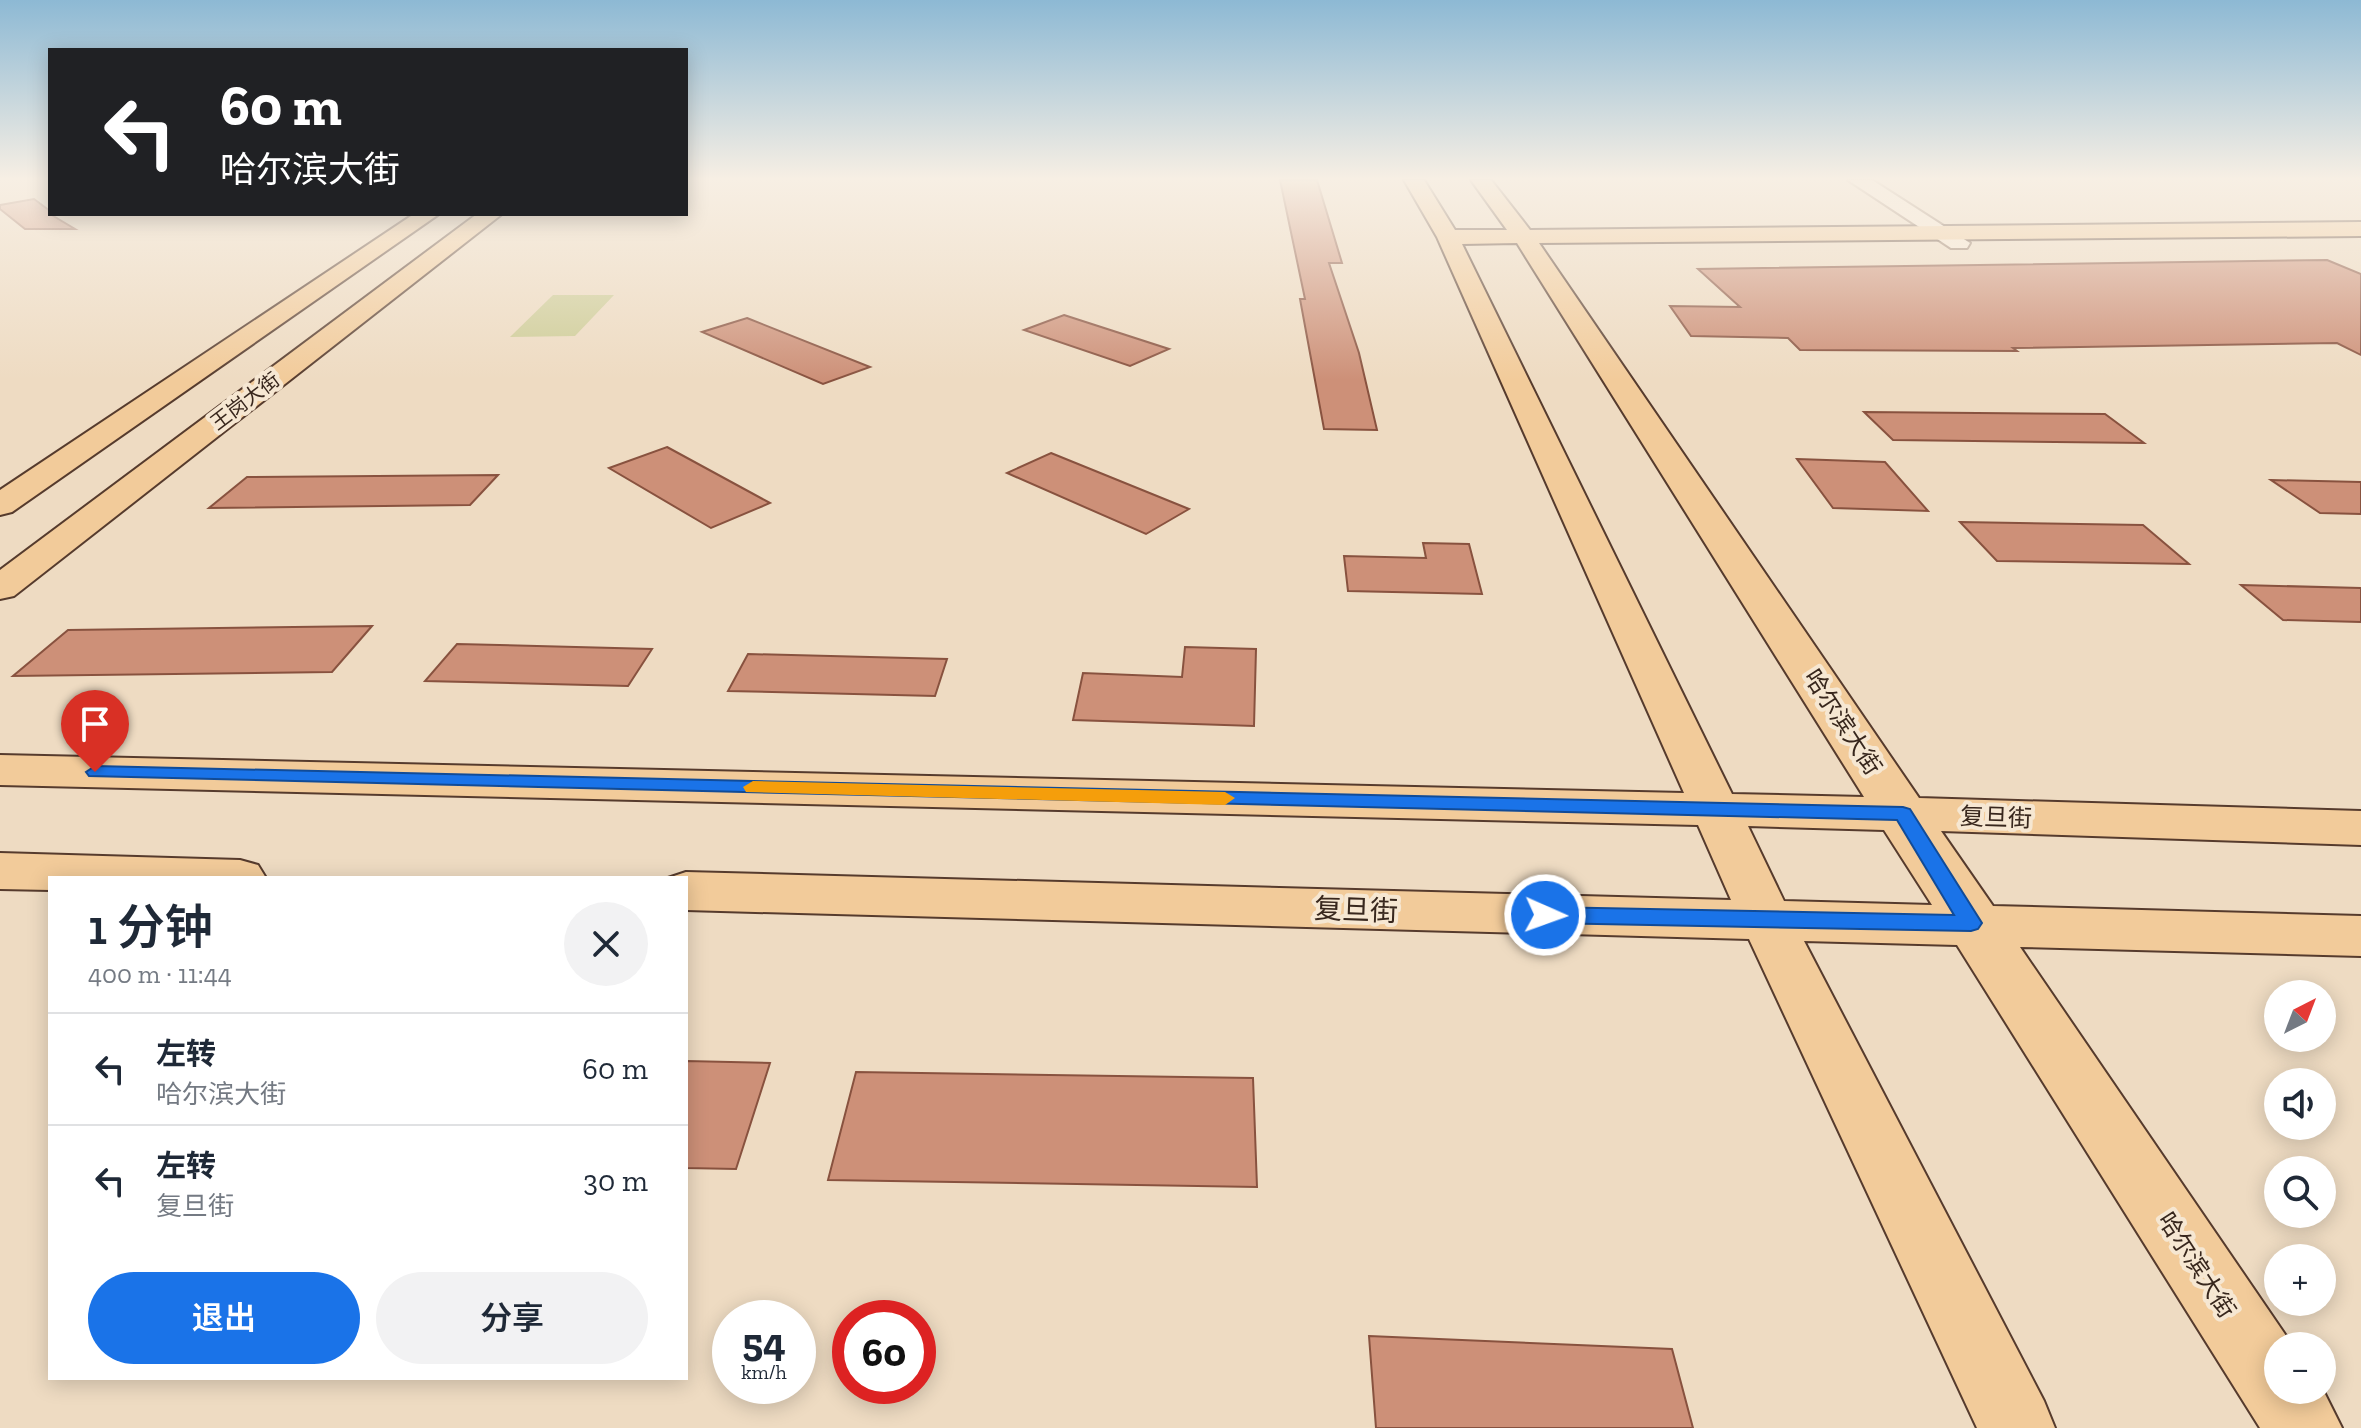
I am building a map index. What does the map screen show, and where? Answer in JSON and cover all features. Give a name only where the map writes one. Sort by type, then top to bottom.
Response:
[{"type":"main road","points":[[0,505],[380,247]]},
{"type":"main road","name":"王岗大街","points":[[0,588],[448,247]]},
{"type":"main road","points":[[1451,247],[1768,922],[2017,1428]]},
{"type":"main road","name":"哈尔滨大街","points":[[1530,247],[2264,1368]]},
{"type":"main road","name":"复旦街","points":[[0,770],[1903,814],[2361,828]]},
{"type":"main road","points":[[0,871],[171,876]]},
{"type":"main road","name":"复旦街","points":[[688,891],[1768,922],[1971,923],[2361,936]]},
{"type":"main road","name":"哈尔滨大街","points":[[2288,1404],[2304,1428]]},
{"type":"shaded area","points":[[553,295],[614,295],[575,336],[510,337]]},
{"type":"building","points":[[1294,247],[1337,247],[1342,263],[1329,263],[1359,353],[1377,430],[1324,429],[1300,299],[1305,299]]},
{"type":"building","points":[[2327,260],[2361,274],[2361,355],[2337,343],[2013,348],[2017,351],[1800,350],[1788,338],[1691,336],[1670,306],[1740,307],[1698,269]]},
{"type":"building","points":[[1064,315],[1169,349],[1130,366],[1024,330]]},
{"type":"building","points":[[747,318],[870,367],[823,384],[702,332]]},
{"type":"building","points":[[1864,412],[2105,414],[2144,443],[1893,440]]},
{"type":"building","points":[[667,447],[770,503],[711,528],[609,468]]},
{"type":"building","points":[[1051,453],[1189,509],[1146,534],[1007,473]]},
{"type":"building","points":[[1797,459],[1885,462],[1928,511],[1833,508]]},
{"type":"building","points":[[498,475],[470,505],[209,508],[247,477]]},
{"type":"building","points":[[2271,480],[2361,482],[2361,514],[2320,513]]},
{"type":"building","points":[[1960,522],[2143,525],[2189,564],[1997,561]]},
{"type":"building","points":[[1423,543],[1469,544],[1482,594],[1348,591],[1344,556],[1426,558]]},
{"type":"building","points":[[2241,585],[2361,588],[2361,622],[2283,620]]},
{"type":"building","points":[[372,626],[332,672],[13,676],[68,630]]},
{"type":"building","points":[[457,644],[652,649],[628,686],[425,681]]},
{"type":"building","points":[[1185,647],[1256,649],[1254,726],[1073,720],[1083,673],[1182,677]]},
{"type":"building","points":[[748,654],[947,659],[935,696],[728,691]]},
{"type":"building","points":[[688,1061],[770,1063],[736,1169],[688,1168]]},
{"type":"building","points":[[856,1072],[1253,1078],[1257,1187],[828,1180]]},
{"type":"building","points":[[1369,1336],[1672,1349],[1693,1428],[1376,1428]]},
{"type":"slow traffic","points":[[753,787],[1225,798]]},
{"type":"route","points":[[95,772],[1903,814],[1971,923],[1768,922],[1545,915]]}]
